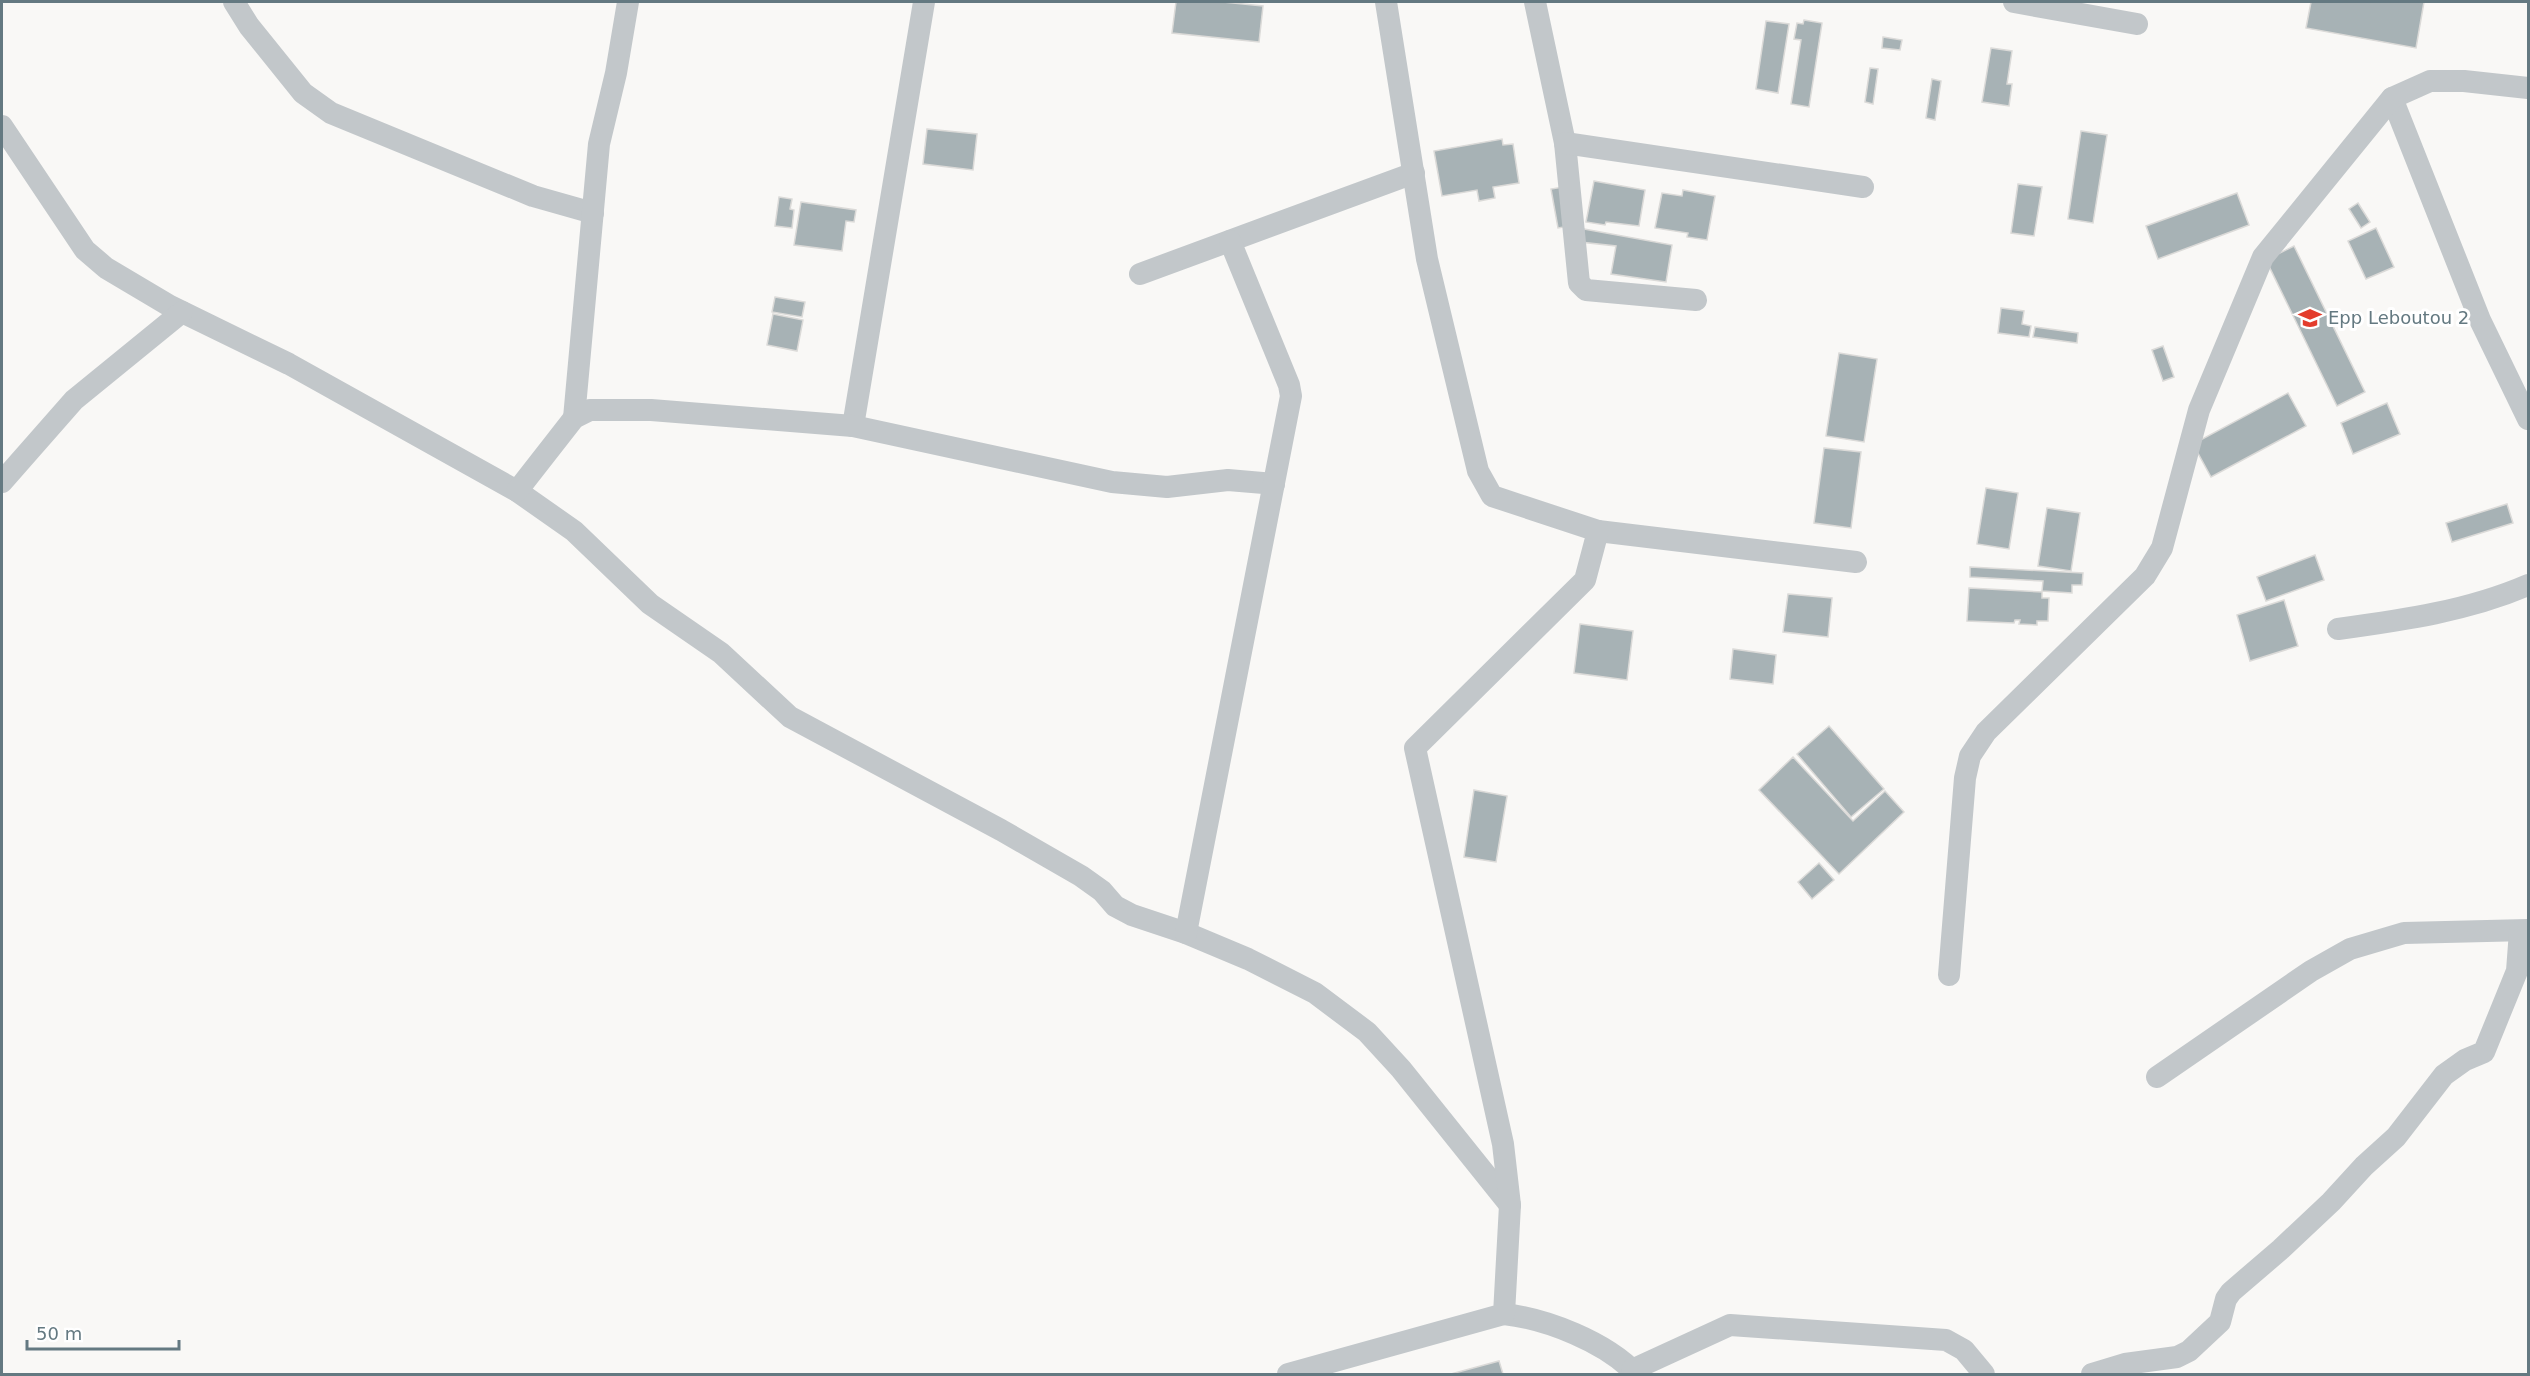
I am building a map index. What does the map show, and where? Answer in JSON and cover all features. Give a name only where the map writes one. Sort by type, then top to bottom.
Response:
[{"type":"street","points":[[234,2],[249,26],[303,93],[331,113],[533,196],[593,213]]},
{"type":"street","points":[[574,418],[599,144],[616,73],[628,2]]},
{"type":"street","points":[[853,426],[924,2]]},
{"type":"street","points":[[1386,2],[1427,259],[1478,471],[1492,496],[1598,531],[1856,562]]},
{"type":"street","points":[[1535,2],[1565,143],[1579,283],[1586,290],[1695,300]]},
{"type":"street","points":[[2014,2],[2137,24]]},
{"type":"street","points":[[1949,975],[1965,778],[1970,756],[1986,732],[2145,576],[2162,548],[2199,410],[2263,258],[2392,98],[2430,81],[2464,81],[2529,88]]},
{"type":"street","points":[[2392,98],[2480,320],[2525,407]]},
{"type":"street","points":[[2,126],[85,250],[106,268],[182,312],[289,364],[517,491],[574,531],[650,604],[720,653],[790,717],[1071,870],[1102,891],[1115,906],[1132,915],[1186,933],[1248,958],[1315,993],[1367,1032],[1401,1069],[1510,1205]]},
{"type":"street","points":[[1565,143],[1863,187]]},
{"type":"street","points":[[1140,274],[1414,173]]},
{"type":"street","points":[[1186,933],[1291,396],[1289,385],[1230,241]]},
{"type":"street","points":[[2,482],[74,400],[182,312]]},
{"type":"street","points":[[517,491],[574,418],[590,410],[651,410],[853,426],[1112,482],[1167,487],[1228,480],[1274,484]]},
{"type":"street","points":[[1504,1314],[1510,1244],[1510,1205],[1503,1144],[1415,748],[1585,580],[1598,531]]},
{"type":"street","points":[[2338,629],[2420,617],[2495,599],[2529,585]]},
{"type":"street","points":[[2092,1374],[2125,1364],[2177,1358],[2200,1343],[2220,1322],[2226,1299],[2231,1292],[2281,1249],[2396,1137],[2444,1075],[2465,1060],[2484,1052],[2517,971],[2524,930],[2404,933],[2350,949],[2301,977],[2157,1077]]},
{"type":"street","points":[[1287,1374],[1504,1314],[1529,1317],[1563,1329],[1614,1355],[1634,1372],[1730,1326],[1947,1340],[1964,1350],[1984,1374]]},
{"type":"building","points":[[1176,2],[1223,2],[1263,6],[1259,42],[1172,33]]},
{"type":"building","points":[[2311,2],[2424,2],[2416,48],[2306,28]]},
{"type":"building","points":[[1804,20],[1822,23],[1809,107],[1791,104],[1801,40],[1794,39],[1797,23],[1803,24]]},
{"type":"building","points":[[1766,21],[1789,24],[1778,93],[1756,89]]},
{"type":"building","points":[[1883,37],[1902,40],[1900,50],[1882,48]]},
{"type":"building","points":[[1991,48],[2012,51],[2007,84],[2012,84],[2009,106],[1982,102]]},
{"type":"building","points":[[1870,68],[1878,69],[1873,104],[1865,102]]},
{"type":"building","points":[[1932,79],[1941,81],[1935,120],[1926,118]]},
{"type":"building","points":[[927,129],[977,134],[973,170],[923,164]]},
{"type":"building","points":[[2081,131],[2107,135],[2093,223],[2068,219]]},
{"type":"building","points":[[1502,139],[1503,145],[1513,144],[1519,183],[1493,187],[1495,198],[1479,201],[1477,190],[1442,196],[1434,151]]},
{"type":"building","points":[[1594,181],[1645,190],[1639,226],[1586,222]]},
{"type":"building","points":[[2018,184],[2042,187],[2034,236],[2011,233]]},
{"type":"building","points":[[1563,187],[1570,226],[1558,228],[1551,189]]},
{"type":"building","points":[[1683,190],[1715,196],[1707,240],[1687,237],[1688,233],[1655,228],[1662,193],[1682,196]]},
{"type":"building","points":[[2237,193],[2249,225],[2158,259],[2146,226]]},
{"type":"building","points":[[779,197],[792,199],[790,209],[794,210],[792,228],[775,226]]},
{"type":"building","points":[[801,202],[856,210],[854,222],[846,221],[842,251],[794,245]]},
{"type":"building","points":[[2358,203],[2370,222],[2361,228],[2349,209]]},
{"type":"building","points":[[2376,228],[2394,267],[2366,279],[2348,241]]},
{"type":"building","points":[[1584,229],[1672,245],[1666,282],[1611,274],[1616,246],[1580,242]]},
{"type":"building","points":[[2294,246],[2365,392],[2337,406],[2266,260]]},
{"type":"building","points":[[775,297],[805,302],[802,317],[772,312]]},
{"type":"building","points":[[2001,308],[2024,311],[2022,324],[2031,326],[2029,337],[1998,333]]},
{"type":"building","points":[[773,314],[803,320],[797,351],[767,345]]},
{"type":"building","points":[[2035,327],[2078,333],[2077,343],[2033,337]]},
{"type":"building","points":[[2163,346],[2174,377],[2163,381],[2152,350]]},
{"type":"building","points":[[1839,353],[1877,359],[1864,442],[1826,436]]},
{"type":"building","points":[[2288,393],[2306,426],[2211,477],[2193,444]]},
{"type":"building","points":[[2387,403],[2400,434],[2353,454],[2341,423]]},
{"type":"building","points":[[1824,448],[1861,452],[1851,528],[1814,523]]},
{"type":"building","points":[[1986,488],[2018,493],[2009,549],[1977,544]]},
{"type":"building","points":[[2507,504],[2513,523],[2452,542],[2446,523]]},
{"type":"building","points":[[2047,508],[2080,513],[2071,571],[2038,566]]},
{"type":"building","points":[[2315,555],[2324,580],[2266,601],[2257,577]]},
{"type":"building","points":[[1970,567],[2083,573],[2082,585],[2072,585],[2072,593],[2042,591],[2043,581],[1970,577]]},
{"type":"building","points":[[1969,588],[2042,592],[2042,598],[2049,598],[2048,621],[2037,621],[2037,625],[2019,624],[2020,620],[2015,620],[2014,623],[1967,621]]},
{"type":"building","points":[[1788,594],[1832,598],[1828,637],[1783,632]]},
{"type":"building","points":[[2284,600],[2298,646],[2250,661],[2237,615]]},
{"type":"building","points":[[1580,624],[1633,631],[1627,680],[1574,673]]},
{"type":"building","points":[[1733,649],[1776,655],[1773,684],[1730,679]]},
{"type":"building","points":[[1829,726],[1884,789],[1851,817],[1797,754]]},
{"type":"building","points":[[1793,757],[1853,821],[1885,791],[1904,812],[1839,874],[1759,790]]},
{"type":"building","points":[[1474,790],[1507,796],[1496,862],[1464,857]]},
{"type":"building","points":[[1819,863],[1834,880],[1812,899],[1798,882]]},
{"type":"building","points":[[1499,1361],[1503,1374],[1451,1374]]},
{"type":"place","name":"Epp Leboutou 2","points":[[2310,318]]}]
